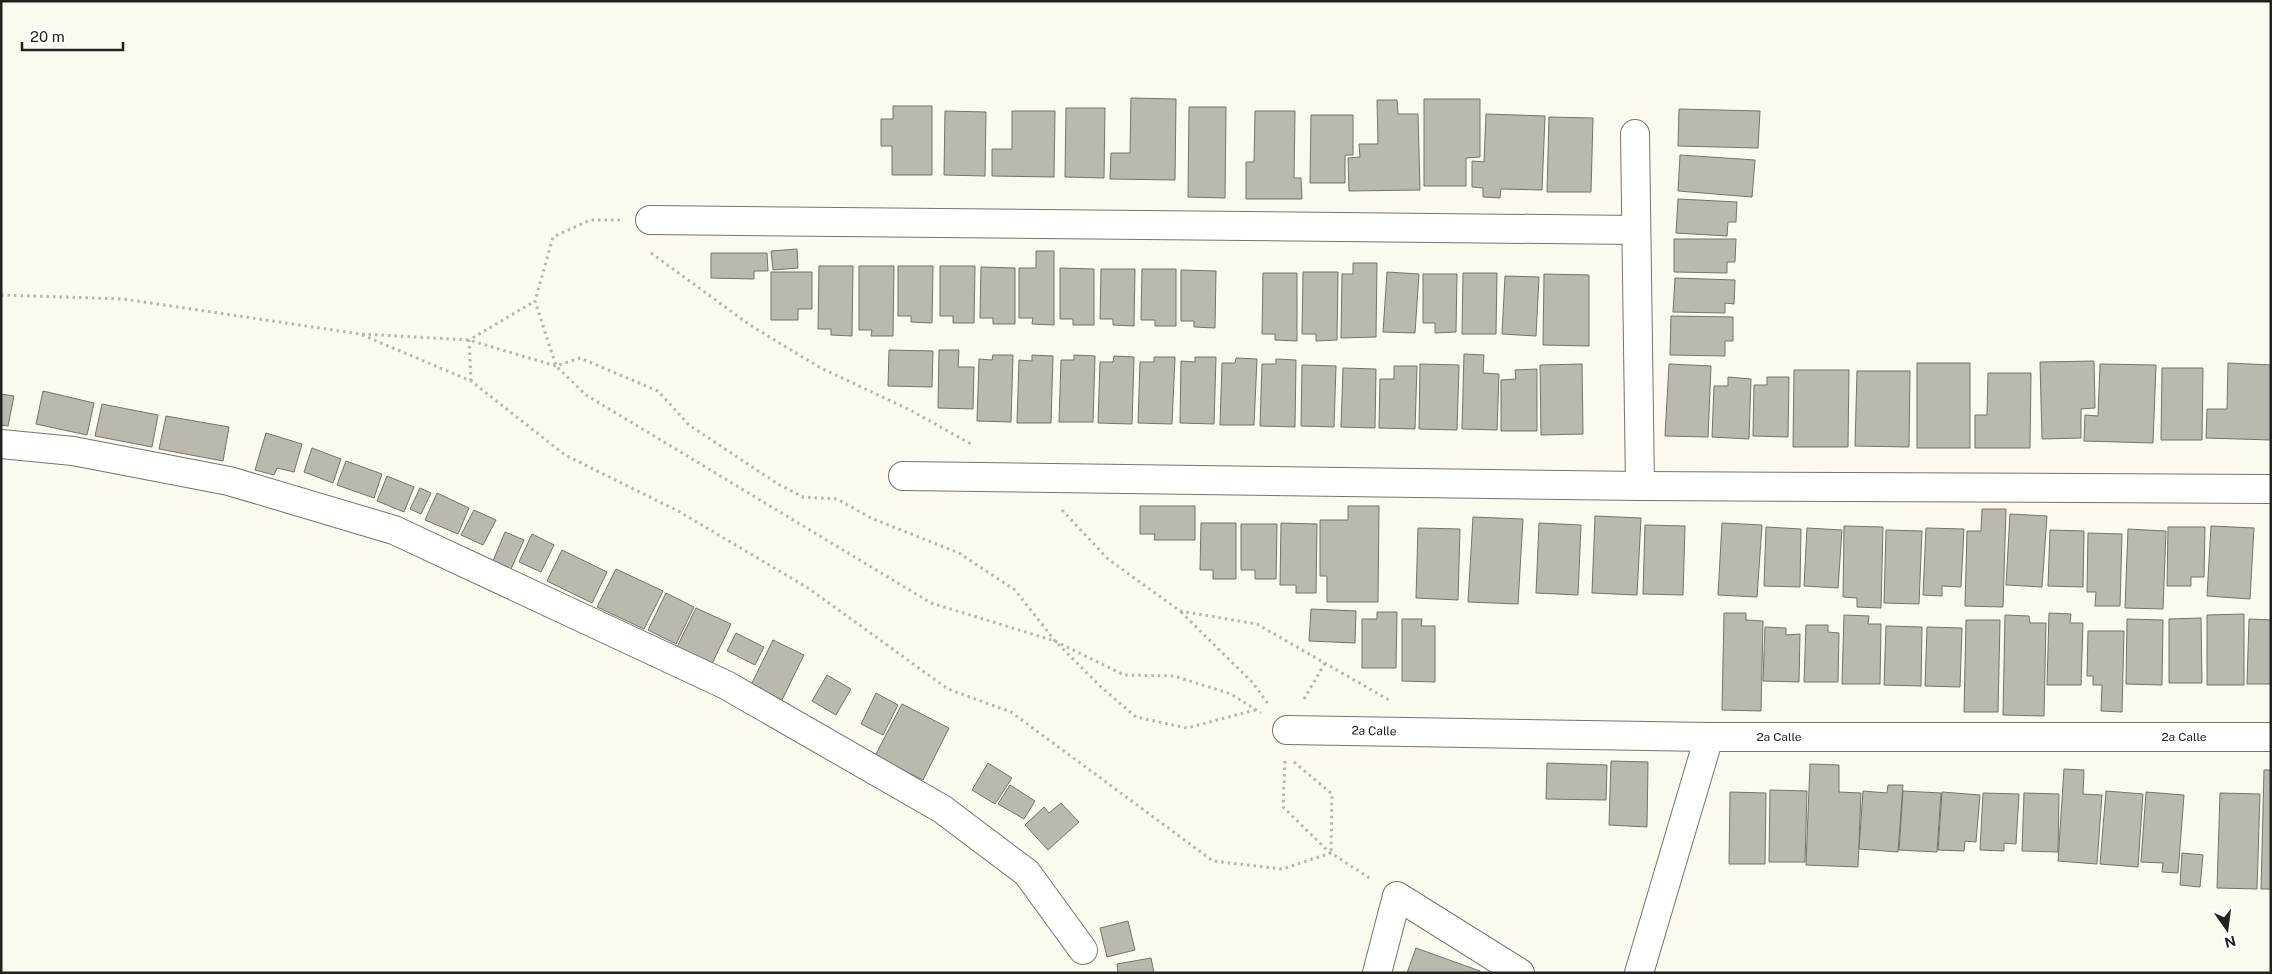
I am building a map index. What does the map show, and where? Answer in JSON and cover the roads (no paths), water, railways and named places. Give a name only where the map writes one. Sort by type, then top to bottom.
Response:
[{"type":"street","points":[[1635,134],[1640,486]]},
{"type":"street","points":[[650,220],[1636,230]]},
{"type":"street","points":[[1,444],[73,451],[229,482],[394,530],[618,634],[726,685],[942,809],[1027,873],[1082,950]]},
{"type":"street","points":[[904,476],[1640,486],[2271,488]]},
{"type":"street","name":"2a Calle","points":[[1287,730],[1708,737],[2271,737]]},
{"type":"street","points":[[1639,973],[1708,737]]},
{"type":"street","points":[[1377,973],[1397,896],[1520,973]]}]
